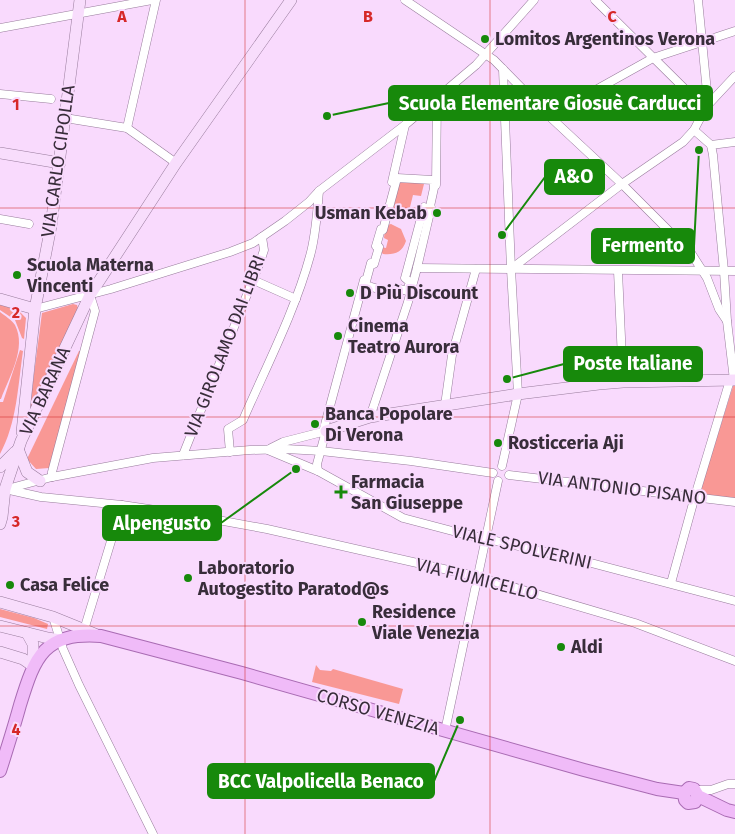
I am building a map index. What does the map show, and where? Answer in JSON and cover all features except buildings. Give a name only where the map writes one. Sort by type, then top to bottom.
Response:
[{"type":"main road","name":"CORSO VENEZIA","points":[[60,640],[76,636],[101,636],[242,673],[657,789],[693,793],[726,810],[735,812]]},
{"type":"main road","points":[[0,771],[33,666],[45,651],[60,640]]},
{"type":"street","name":"VIA CARLO CIPOLLA","points":[[19,445],[35,309],[51,226],[80,0]]},
{"type":"street","points":[[0,28],[152,0]]},
{"type":"street","points":[[127,128],[156,0]]},
{"type":"street","points":[[90,295],[176,163],[291,0]]},
{"type":"street","points":[[405,0],[486,54],[622,184],[691,253],[703,271],[719,309],[730,324]]},
{"type":"street","points":[[595,0],[692,96]]},
{"type":"street","points":[[698,0],[707,92],[706,107]]},
{"type":"street","points":[[0,299],[35,309],[48,304],[90,295],[230,252],[253,243],[309,202],[318,191],[438,98],[476,65],[532,1]]},
{"type":"street","points":[[549,116],[653,58],[735,31]]},
{"type":"street","points":[[502,466],[518,394],[503,69]]},
{"type":"street","points":[[511,269],[622,184],[683,142],[694,130],[706,107],[735,76]]},
{"type":"street","points":[[0,94],[51,98]]},
{"type":"street","points":[[370,417],[418,268],[436,188],[438,98]]},
{"type":"street","points":[[65,118],[127,128],[176,163]]},
{"type":"street","points":[[318,470],[317,464],[324,432],[394,175],[405,125]]},
{"type":"street","points":[[671,583],[695,496],[733,380],[730,324],[711,145],[694,130]]},
{"type":"street","points":[[711,145],[735,142]]},
{"type":"street","points":[[0,153],[60,163]]},
{"type":"street","points":[[397,178],[433,180],[434,188],[429,211],[424,207],[404,278],[410,282],[407,291],[397,288],[395,294],[365,285],[371,263],[374,264],[379,247],[376,246],[381,229],[383,230],[397,178]]},
{"type":"street","points":[[230,452],[228,429],[243,420],[296,298],[311,254],[315,233],[318,191]]},
{"type":"street","points":[[0,219],[29,224]]},
{"type":"street","name":"VIA GIROLAMO DAI LIBRI","points":[[184,455],[264,250],[262,237]]},
{"type":"street","points":[[418,268],[735,271]]},
{"type":"street","points":[[445,405],[452,355],[476,269]]},
{"type":"street","points":[[618,271],[623,382]]},
{"type":"street","points":[[253,280],[296,298]]},
{"type":"street","name":"VIA BARANA","points":[[0,524],[2,517],[2,492],[19,445],[90,295]]},
{"type":"street","name":"VIA BARANA","points":[[52,478],[95,311],[90,295]]},
{"type":"street","points":[[268,450],[283,442],[324,432],[370,417],[518,394],[623,382],[733,380]]},
{"type":"street","points":[[0,467],[19,445]]},
{"type":"street","points":[[19,445],[27,472],[40,481]]},
{"type":"street","points":[[2,492],[52,478],[153,458],[268,450],[321,451],[493,473]]},
{"type":"street","name":"VIALE SPOLVERINI","points":[[268,450],[318,470],[403,518],[486,539],[531,548],[735,601]]},
{"type":"street","points":[[502,466],[507,469],[509,475],[505,481],[498,481],[494,478],[493,473],[496,468],[502,466]]},
{"type":"street","name":"VIA ANTONIO PISANO","points":[[509,475],[735,502]]},
{"type":"street","points":[[445,731],[498,481]]},
{"type":"street","name":"VIA FIUMICELLO","points":[[2,492],[122,505],[196,516],[267,529],[479,577],[635,623],[735,661]]},
{"type":"street","points":[[60,640],[84,630],[122,505]]},
{"type":"street","name":"CORSO VENEZIA","points":[[0,602],[54,617],[101,636]]},
{"type":"street","points":[[54,617],[60,640],[78,685],[152,834]]},
{"type":"street","name":"CORSO VENEZIA","points":[[0,626],[60,640]]},
{"type":"street","points":[[27,632],[33,644],[33,666]]},
{"type":"street","points":[[0,652],[23,659],[33,666]]},
{"type":"street","points":[[693,793],[735,784]]},
{"type":"shaded area","points":[[425,180],[421,196],[413,195],[410,207],[418,208],[415,218],[395,216],[393,209],[399,183]]},
{"type":"shaded area","points":[[391,224],[401,229],[406,241],[400,251],[383,254],[381,247],[386,248],[388,240],[384,238],[385,228]]},
{"type":"shaded area","points":[[0,304],[21,311],[26,318],[24,339],[15,320],[0,310]]},
{"type":"shaded area","points":[[73,304],[77,305],[78,308],[29,412],[42,313]]},
{"type":"shaded area","points":[[0,312],[15,325],[19,343],[16,362],[1,399],[0,399]]},
{"type":"shaded area","points":[[20,350],[23,351],[16,404],[10,430],[0,454],[0,402],[3,402]]},
{"type":"shaded area","points":[[79,351],[81,351],[49,468],[36,469],[27,459]]},
{"type":"shaded area","points":[[733,386],[735,386],[735,498],[699,495]]},
{"type":"shaded area","points":[[0,609],[34,618],[48,624],[47,629],[0,617]]},
{"type":"shaded area","points":[[316,665],[320,670],[331,671],[333,669],[403,689],[399,704],[312,682]]},
{"type":"place","name":"Lomitos Argentinos Verona","points":[[485,39]]},
{"type":"place","name":"Scuola Elementare Giosuè Carducci","points":[[327,116]]},
{"type":"place","name":"Fermento","points":[[699,150]]},
{"type":"place","name":"Usman Kebab","points":[[437,213]]},
{"type":"place","name":"A&O","points":[[502,235]]},
{"type":"place","name":"Scuola Materna Vincenti","points":[[17,275]]},
{"type":"place","name":"D Più Discount","points":[[350,293]]},
{"type":"place","name":"Cinema Teatro Aurora","points":[[338,336]]},
{"type":"place","name":"Poste Italiane","points":[[507,379]]},
{"type":"place","name":"Banca Popolare Di Verona","points":[[315,424]]},
{"type":"place","name":"Rosticceria Aji","points":[[498,443]]},
{"type":"place","name":"Alpengusto","points":[[296,469]]},
{"type":"place","name":"Farmacia San Giuseppe","points":[[341,492]]},
{"type":"place","name":"Laboratorio Autogestito Paratod@s","points":[[188,578]]},
{"type":"place","name":"Casa Felice","points":[[10,585]]},
{"type":"place","name":"Residence Viale Venezia","points":[[362,622]]},
{"type":"place","name":"Aldi","points":[[561,647]]},
{"type":"place","name":"BCC Valpolicella Benaco","points":[[460,720]]}]
